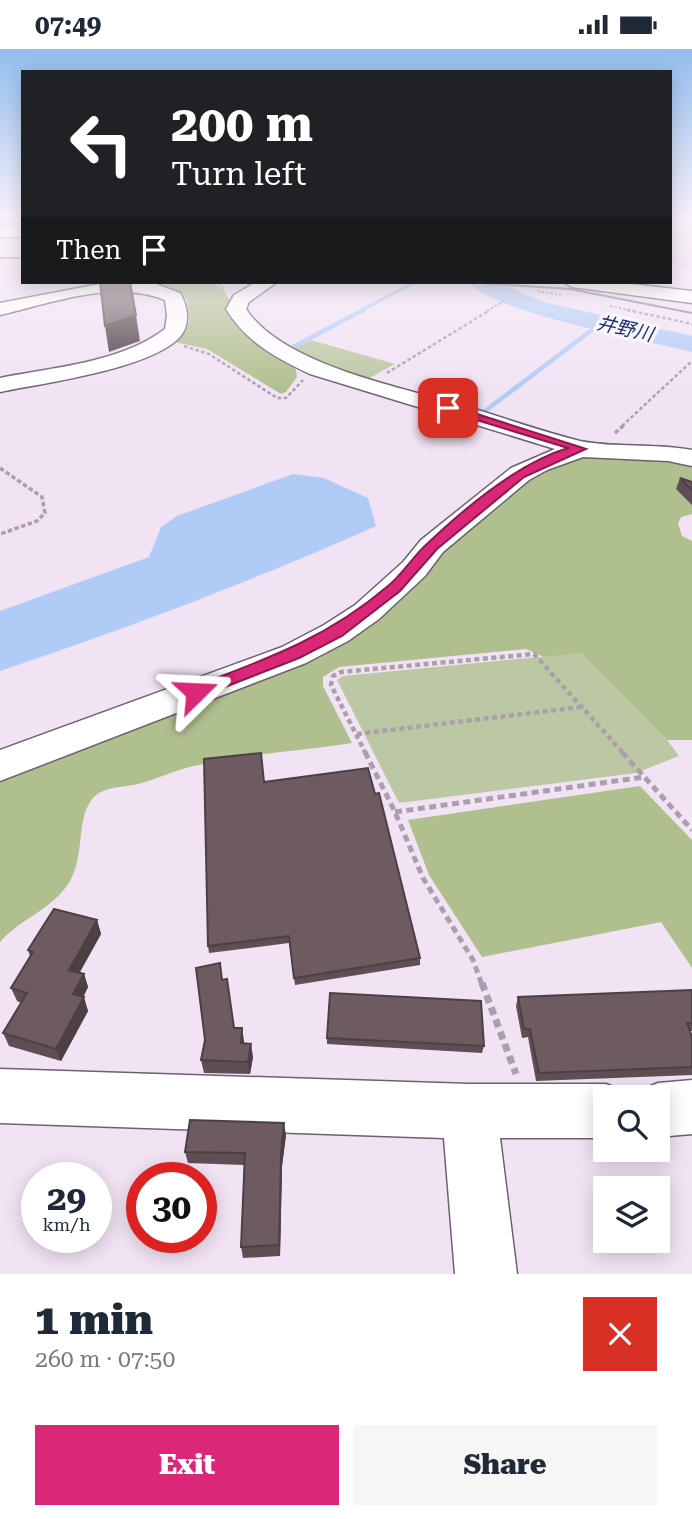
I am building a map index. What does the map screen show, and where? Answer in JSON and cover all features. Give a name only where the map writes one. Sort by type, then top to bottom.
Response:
[{"type":"street","points":[[265,284],[237,303],[239,316],[278,348],[318,369],[590,448],[692,458]]},
{"type":"street","points":[[0,309],[106,288],[138,287],[163,291],[173,297],[177,323],[175,330],[167,338],[141,351],[0,385]]},
{"type":"street","points":[[569,289],[692,297]]},
{"type":"street","points":[[0,766],[294,655],[336,632],[395,588],[432,546],[520,474],[556,456],[590,448]]},
{"type":"street","points":[[0,1095],[469,1111],[593,1111]]},
{"type":"street","points":[[670,1109],[692,1107]]},
{"type":"street","points":[[469,1111],[486,1274]]},
{"type":"path","points":[[537,291],[569,289]]},
{"type":"path","points":[[369,384],[506,300]]},
{"type":"path","points":[[599,303],[692,324]]},
{"type":"path","points":[[179,345],[209,354],[281,399],[286,398],[307,375],[318,369]]},
{"type":"path","points":[[590,448],[692,361]]},
{"type":"path","points":[[0,468],[42,498],[45,513],[37,521],[0,534]]},
{"type":"path","points":[[530,1111],[473,960],[423,878],[395,812],[331,685],[333,675],[530,653],[692,830]]},
{"type":"path","points":[[357,734],[581,707]]},
{"type":"path","points":[[395,812],[644,777]]},
{"type":"green space","points":[[149,284],[214,284],[223,289],[231,303],[295,365],[297,377],[286,392],[281,394],[207,349],[174,342],[186,331],[189,320],[187,301],[180,292]]},
{"type":"green space","points":[[311,340],[395,364],[366,380],[290,351]]},
{"type":"green space","points":[[586,454],[692,461],[692,514],[681,517],[678,524],[682,536],[692,541],[692,740],[667,740],[581,653],[544,657],[526,649],[339,667],[323,677],[323,686],[352,743],[213,762],[99,793],[90,802],[83,819],[78,860],[71,879],[47,906],[0,942],[0,774],[298,660],[424,568],[528,477]]},
{"type":"green space","points":[[581,653],[667,740],[679,756],[636,773],[399,803],[337,680],[343,676]]},
{"type":"green space","points":[[640,786],[692,840],[692,968],[661,922],[482,957],[429,875],[408,820]]},
{"type":"water","points":[[293,474],[324,478],[368,498],[376,526],[190,603],[0,671],[0,611],[149,557],[161,527],[177,516]]},
{"type":"building","points":[[100,284],[130,284],[136,315],[105,326]]},
{"type":"building","points":[[680,478],[692,482],[692,490]]},
{"type":"building","points":[[261,753],[264,782],[368,768],[375,794],[379,793],[420,958],[294,978],[289,936],[208,946],[204,759]]},
{"type":"building","points":[[54,909],[97,920],[69,970],[84,974],[73,994],[84,997],[56,1049],[3,1033],[27,993],[11,988],[33,952],[28,950]]},
{"type":"building","points":[[220,963],[222,980],[227,979],[234,1028],[242,1028],[241,1043],[251,1044],[248,1062],[201,1060],[205,1040],[196,968]]},
{"type":"building","points":[[692,990],[692,1023],[687,1023],[692,1037],[692,1067],[539,1073],[530,1029],[524,1029],[518,997]]},
{"type":"building","points":[[330,993],[481,1001],[484,1046],[327,1038]]},
{"type":"building","points":[[190,1120],[284,1123],[279,1245],[241,1247],[245,1153],[185,1152]]},
{"type":"waterway","points":[[360,311],[411,284]]},
{"type":"waterway","name":"井野川","points":[[484,284],[537,307],[692,344]]},
{"type":"waterway","points":[[291,348],[363,310]]},
{"type":"waterway","points":[[485,411],[601,323]]},
{"type":"tram line","points":[[494,284],[570,289],[692,313]]},
{"type":"route","points":[[196,692],[294,655],[336,632],[367,612],[395,588],[432,546],[520,474],[556,456],[581,449],[448,408]]}]
